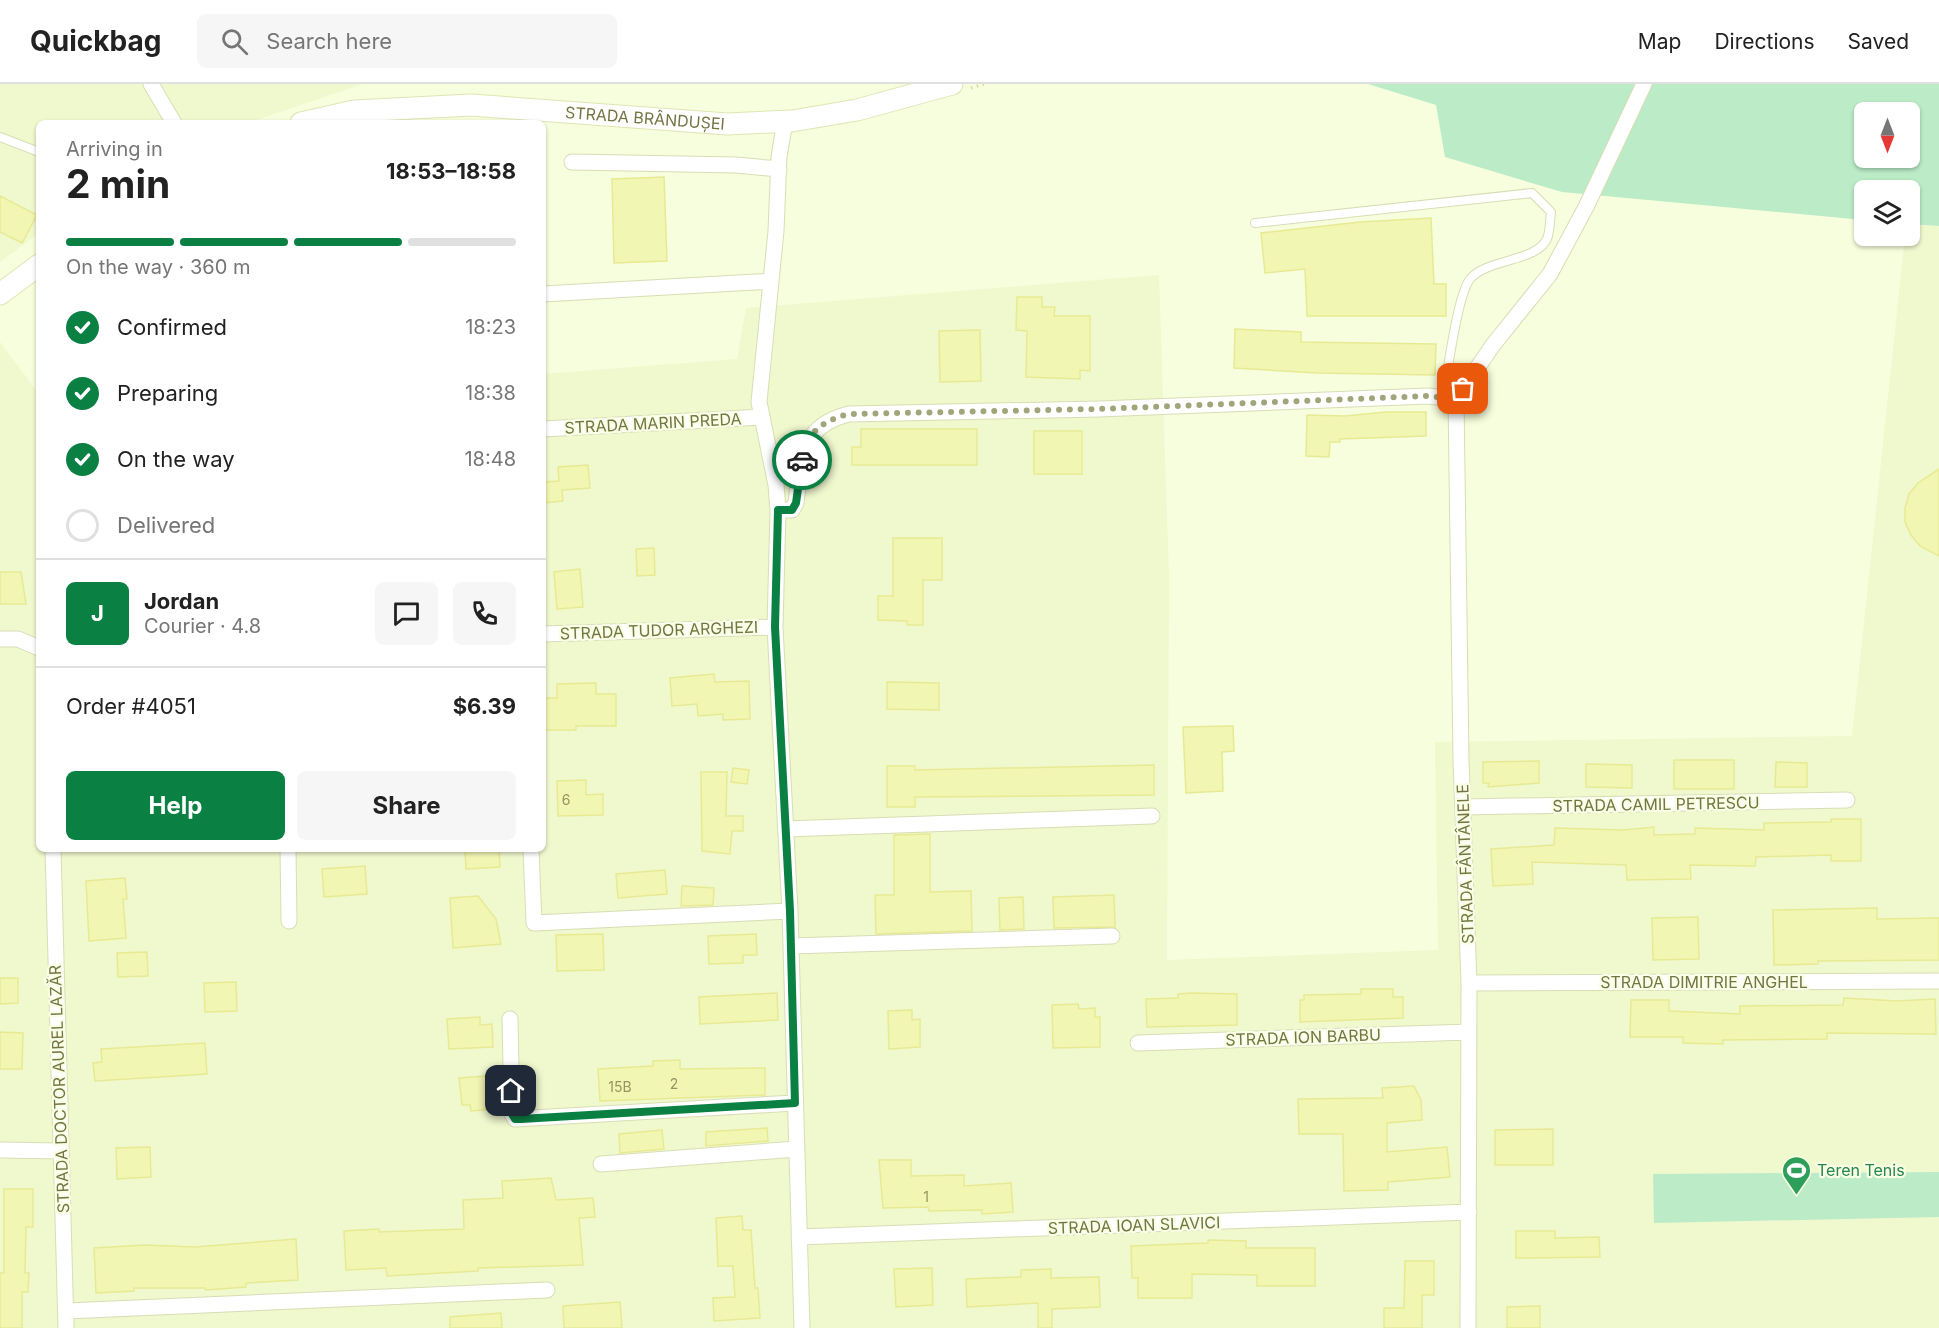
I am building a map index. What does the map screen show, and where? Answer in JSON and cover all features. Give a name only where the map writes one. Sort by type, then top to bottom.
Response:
[{"type":"main road","name":"STRADA BRÂNDUȘEI","points":[[314,120],[354,111],[471,105],[727,124],[779,121],[857,110],[952,84]]},
{"type":"main road","points":[[0,294],[36,267]]},
{"type":"street","points":[[151,84],[172,120]]},
{"type":"street","points":[[778,510],[792,510],[796,503],[802,453],[813,434],[828,419],[849,414],[1450,398],[1550,274],[1586,207],[1644,84]]},
{"type":"street","points":[[779,121],[779,163],[771,281],[760,377],[762,417],[776,485],[778,510],[775,627],[790,911],[802,1328]]},
{"type":"street","points":[[572,162],[736,165],[779,163]]},
{"type":"street","points":[[546,294],[771,281]]},
{"type":"street","name":"STRADA FÂNTÂNELE","points":[[1450,398],[1469,983],[1468,1328]]},
{"type":"street","name":"STRADA MARIN PREDA","points":[[546,429],[762,417]]},
{"type":"street","name":"STRADA TUDOR ARGHEZI","points":[[546,634],[775,627]]},
{"type":"street","points":[[0,639],[18,639],[36,647]]},
{"type":"street","name":"STRADA CAMIL PETRESCU","points":[[1464,807],[1847,800]]},
{"type":"street","points":[[786,829],[1152,816]]},
{"type":"street","name":"STRADA DOCTOR AUREL LAZĂR","points":[[52,852],[66,1328]]},
{"type":"street","points":[[288,852],[289,921]]},
{"type":"street","points":[[531,852],[534,923],[790,911]]},
{"type":"street","points":[[791,946],[1112,936]]},
{"type":"street","name":"STRADA DIMITRIE ANGHEL","points":[[1469,983],[1939,981]]},
{"type":"street","points":[[510,1019],[512,1114],[515,1119],[795,1103]]},
{"type":"street","name":"STRADA ION BARBU","points":[[1138,1042],[1469,1032]]},
{"type":"street","points":[[601,1164],[796,1149]]},
{"type":"street","points":[[0,1150],[61,1150]]},
{"type":"street","name":"STRADA IOAN SLAVICI","points":[[800,1237],[1469,1212]]},
{"type":"street","points":[[66,1311],[547,1290]]},
{"type":"lane","points":[[0,138],[36,151]]},
{"type":"lane","points":[[1255,223],[1532,193],[1551,212],[1547,239],[1536,250],[1484,270],[1470,279],[1457,319],[1450,398]]},
{"type":"shaded area","points":[[0,84],[363,84],[256,120],[36,120],[36,235],[0,262]]},
{"type":"shaded area","points":[[1368,84],[1939,84],[1939,226],[1920,225],[1920,180],[1854,180],[1854,219],[1562,192],[1445,157],[1436,105]]},
{"type":"shaded area","points":[[1920,225],[1939,226],[1939,1328],[0,1328],[0,342],[36,390],[36,852],[546,852],[546,374],[737,359],[746,308],[1159,275],[1169,577],[1167,960],[1438,950],[1435,742],[1852,736],[1904,246],[1920,246]]},
{"type":"shaded area","name":"Teren Tenis","points":[[1939,1172],[1939,1217],[1654,1223],[1653,1174]]},
{"type":"building","points":[[664,177],[667,261],[614,263],[612,179]]},
{"type":"building","points":[[0,196],[36,214],[22,243],[0,232]]},
{"type":"building","points":[[1431,218],[1434,284],[1446,284],[1446,316],[1307,316],[1305,269],[1265,273],[1261,233],[1360,222]]},
{"type":"building","points":[[1017,297],[1042,297],[1042,307],[1055,307],[1054,316],[1090,316],[1090,371],[1080,370],[1080,379],[1026,377],[1027,331],[1016,330]]},
{"type":"building","points":[[1235,329],[1301,332],[1301,342],[1436,344],[1435,375],[1317,373],[1234,368]]},
{"type":"building","points":[[980,330],[981,381],[940,382],[939,331]]},
{"type":"building","points":[[1386,412],[1426,412],[1426,436],[1340,439],[1340,442],[1330,442],[1329,457],[1306,456],[1307,415],[1345,416]]},
{"type":"building","points":[[861,429],[977,429],[977,465],[852,465],[852,447],[861,447]]},
{"type":"building","points":[[1034,431],[1082,431],[1082,474],[1034,474]]},
{"type":"building","points":[[588,465],[590,488],[562,490],[563,501],[546,503],[546,482],[559,481],[558,467]]},
{"type":"building","points":[[1939,469],[1939,556],[1920,546],[1911,535],[1905,522],[1905,508],[1909,494],[1918,483]]},
{"type":"building","points":[[893,538],[942,538],[942,580],[923,580],[923,625],[907,625],[907,621],[878,620],[878,596],[893,596]]},
{"type":"building","points":[[654,548],[655,575],[637,576],[636,549]]},
{"type":"building","points":[[580,569],[583,607],[557,609],[554,572]]},
{"type":"building","points":[[0,572],[21,572],[26,604],[0,604]]},
{"type":"building","points":[[714,674],[715,682],[749,681],[750,719],[723,720],[723,714],[698,716],[697,704],[672,706],[670,678]]},
{"type":"building","points":[[887,682],[939,683],[939,710],[887,709]]},
{"type":"building","points":[[596,683],[596,694],[616,694],[616,726],[576,726],[576,730],[546,730],[546,698],[557,698],[557,684]]},
{"type":"building","points":[[1233,726],[1234,751],[1222,752],[1223,791],[1186,793],[1183,727]]},
{"type":"building","points":[[1674,760],[1734,760],[1734,789],[1674,789]]},
{"type":"building","points":[[1539,761],[1539,783],[1488,787],[1489,783],[1483,783],[1483,762]]},
{"type":"building","points":[[1776,762],[1807,763],[1807,787],[1775,787]]},
{"type":"building","points":[[1586,764],[1632,765],[1632,788],[1586,787]]},
{"type":"building","points":[[1154,765],[1154,795],[915,797],[915,807],[887,807],[887,766],[915,766],[915,770]]},
{"type":"building","points":[[733,768],[749,770],[747,784],[731,782]]},
{"type":"building","points":[[701,772],[727,772],[726,816],[743,816],[743,831],[732,831],[730,854],[702,851]]},
{"type":"building","points":[[586,780],[586,795],[603,794],[603,815],[558,816],[557,781]]},
{"type":"building","points":[[1831,819],[1861,819],[1861,861],[1831,861],[1831,855],[1756,857],[1755,866],[1690,865],[1691,879],[1627,880],[1626,865],[1532,862],[1533,884],[1493,886],[1491,849],[1554,845],[1555,828],[1624,830],[1654,827],[1654,835],[1695,834],[1695,828],[1764,830],[1764,823],[1831,822]]},
{"type":"building","points":[[930,834],[930,892],[971,891],[972,931],[876,934],[875,895],[894,895],[894,835]]},
{"type":"building","points":[[465,852],[499,852],[500,867],[466,869]]},
{"type":"building","points":[[365,866],[367,894],[324,897],[322,869]]},
{"type":"building","points":[[665,870],[667,894],[618,898],[616,874]]},
{"type":"building","points":[[125,878],[127,899],[123,899],[126,938],[89,941],[86,881]]},
{"type":"building","points":[[682,886],[714,888],[713,905],[681,906]]},
{"type":"building","points":[[1114,895],[1115,927],[1054,928],[1053,897]]},
{"type":"building","points":[[478,896],[496,919],[501,944],[453,948],[450,898]]},
{"type":"building","points":[[1023,897],[1024,929],[1000,930],[999,898]]},
{"type":"building","points":[[1877,908],[1877,919],[1939,918],[1939,960],[1818,961],[1818,964],[1774,965],[1773,910]]},
{"type":"building","points":[[1698,917],[1699,959],[1653,960],[1652,918]]},
{"type":"building","points":[[603,934],[604,970],[557,971],[556,935]]},
{"type":"building","points":[[756,934],[757,955],[743,955],[743,963],[709,964],[708,936]]},
{"type":"building","points":[[147,952],[148,976],[118,977],[117,953]]},
{"type":"building","points":[[0,978],[18,978],[18,1003],[0,1004]]},
{"type":"building","points":[[236,982],[237,1011],[205,1012],[204,983]]},
{"type":"building","points":[[1361,989],[1393,989],[1393,997],[1403,997],[1403,1018],[1300,1022],[1300,1000],[1304,1000],[1304,995],[1361,994]]},
{"type":"building","points":[[777,993],[778,1020],[700,1024],[699,997]]},
{"type":"building","points":[[1178,994],[1237,994],[1237,1025],[1147,1027],[1146,999],[1178,998]]},
{"type":"building","points":[[1844,998],[1897,1001],[1935,999],[1936,1034],[1827,1033],[1827,1039],[1723,1040],[1723,1044],[1683,1043],[1683,1037],[1630,1037],[1631,1000],[1669,1000],[1669,1011],[1740,1014],[1740,1006],[1843,1005]]},
{"type":"building","points":[[1078,1004],[1079,1009],[1095,1008],[1095,1017],[1100,1017],[1100,1047],[1053,1048],[1052,1005]]},
{"type":"building","points":[[912,1010],[912,1020],[920,1019],[920,1047],[889,1049],[888,1011]]},
{"type":"building","points":[[480,1017],[480,1025],[492,1024],[493,1047],[449,1049],[447,1019]]},
{"type":"building","points":[[0,1032],[23,1033],[22,1069],[0,1069]]},
{"type":"building","points":[[205,1043],[207,1074],[95,1081],[93,1063],[102,1062],[101,1049]]},
{"type":"building","points":[[680,1060],[680,1069],[765,1068],[765,1095],[600,1101],[598,1069],[653,1066],[653,1061]]},
{"type":"building","points":[[487,1076],[488,1092],[493,1092],[494,1109],[471,1111],[470,1105],[462,1105],[459,1078]]},
{"type":"building","points":[[1414,1086],[1421,1100],[1422,1120],[1387,1123],[1387,1152],[1447,1147],[1450,1177],[1388,1182],[1388,1190],[1344,1191],[1343,1134],[1299,1134],[1298,1099],[1383,1098],[1382,1088]]},
{"type":"building","points":[[767,1128],[768,1141],[706,1146],[706,1132]]},
{"type":"building","points":[[1553,1129],[1553,1165],[1495,1165],[1495,1130]]},
{"type":"building","points":[[662,1130],[664,1149],[620,1153],[619,1134]]},
{"type":"building","points":[[150,1147],[151,1177],[117,1179],[116,1148]]},
{"type":"building","points":[[879,1160],[911,1160],[911,1176],[964,1175],[964,1186],[1011,1183],[1013,1212],[982,1214],[982,1210],[929,1211],[928,1207],[883,1208]]},
{"type":"building","points":[[551,1178],[556,1200],[593,1198],[595,1217],[579,1218],[583,1265],[478,1268],[478,1271],[387,1276],[386,1268],[346,1270],[344,1231],[464,1229],[463,1200],[503,1198],[502,1181]]},
{"type":"building","points":[[4,1189],[33,1189],[33,1227],[26,1227],[25,1273],[29,1273],[28,1292],[22,1292],[22,1328],[0,1328],[0,1273],[4,1273]]},
{"type":"building","points":[[742,1216],[743,1230],[751,1230],[755,1288],[758,1288],[760,1318],[714,1321],[713,1298],[735,1297],[733,1266],[718,1266],[716,1218]]},
{"type":"building","points":[[1516,1231],[1555,1231],[1555,1238],[1599,1237],[1600,1257],[1516,1258]]},
{"type":"building","points":[[296,1239],[298,1280],[246,1283],[246,1287],[206,1290],[205,1288],[134,1288],[134,1291],[96,1293],[94,1248],[144,1245],[195,1247]]},
{"type":"building","points":[[1208,1240],[1246,1241],[1246,1248],[1315,1248],[1315,1286],[1257,1286],[1257,1275],[1192,1274],[1192,1298],[1138,1298],[1138,1278],[1132,1278],[1131,1246],[1208,1243]]},
{"type":"building","points":[[1405,1261],[1434,1261],[1434,1295],[1422,1295],[1422,1328],[1384,1328],[1384,1308],[1404,1308]]},
{"type":"building","points":[[932,1268],[933,1305],[896,1307],[894,1269]]},
{"type":"building","points":[[1051,1269],[1051,1278],[1099,1277],[1100,1307],[1052,1309],[1052,1328],[1038,1328],[1038,1303],[967,1307],[966,1279],[1021,1277],[1021,1270]]},
{"type":"building","points":[[620,1302],[622,1328],[564,1328],[563,1306]]},
{"type":"building","points":[[1540,1306],[1540,1328],[1507,1328],[1507,1307]]},
{"type":"building","points":[[501,1313],[502,1328],[450,1328],[450,1317]]},
{"type":"way so far","points":[[802,460],[802,453],[813,434],[828,419],[849,414],[1099,409],[1428,396],[1456,399],[1463,389]]},
{"type":"place","name":"Teren Tenis","points":[[1796,1196]]},
{"type":"route","points":[[511,1091],[512,1114],[515,1119],[795,1103],[790,911],[775,627],[778,510],[792,510],[796,503],[802,460]]}]
